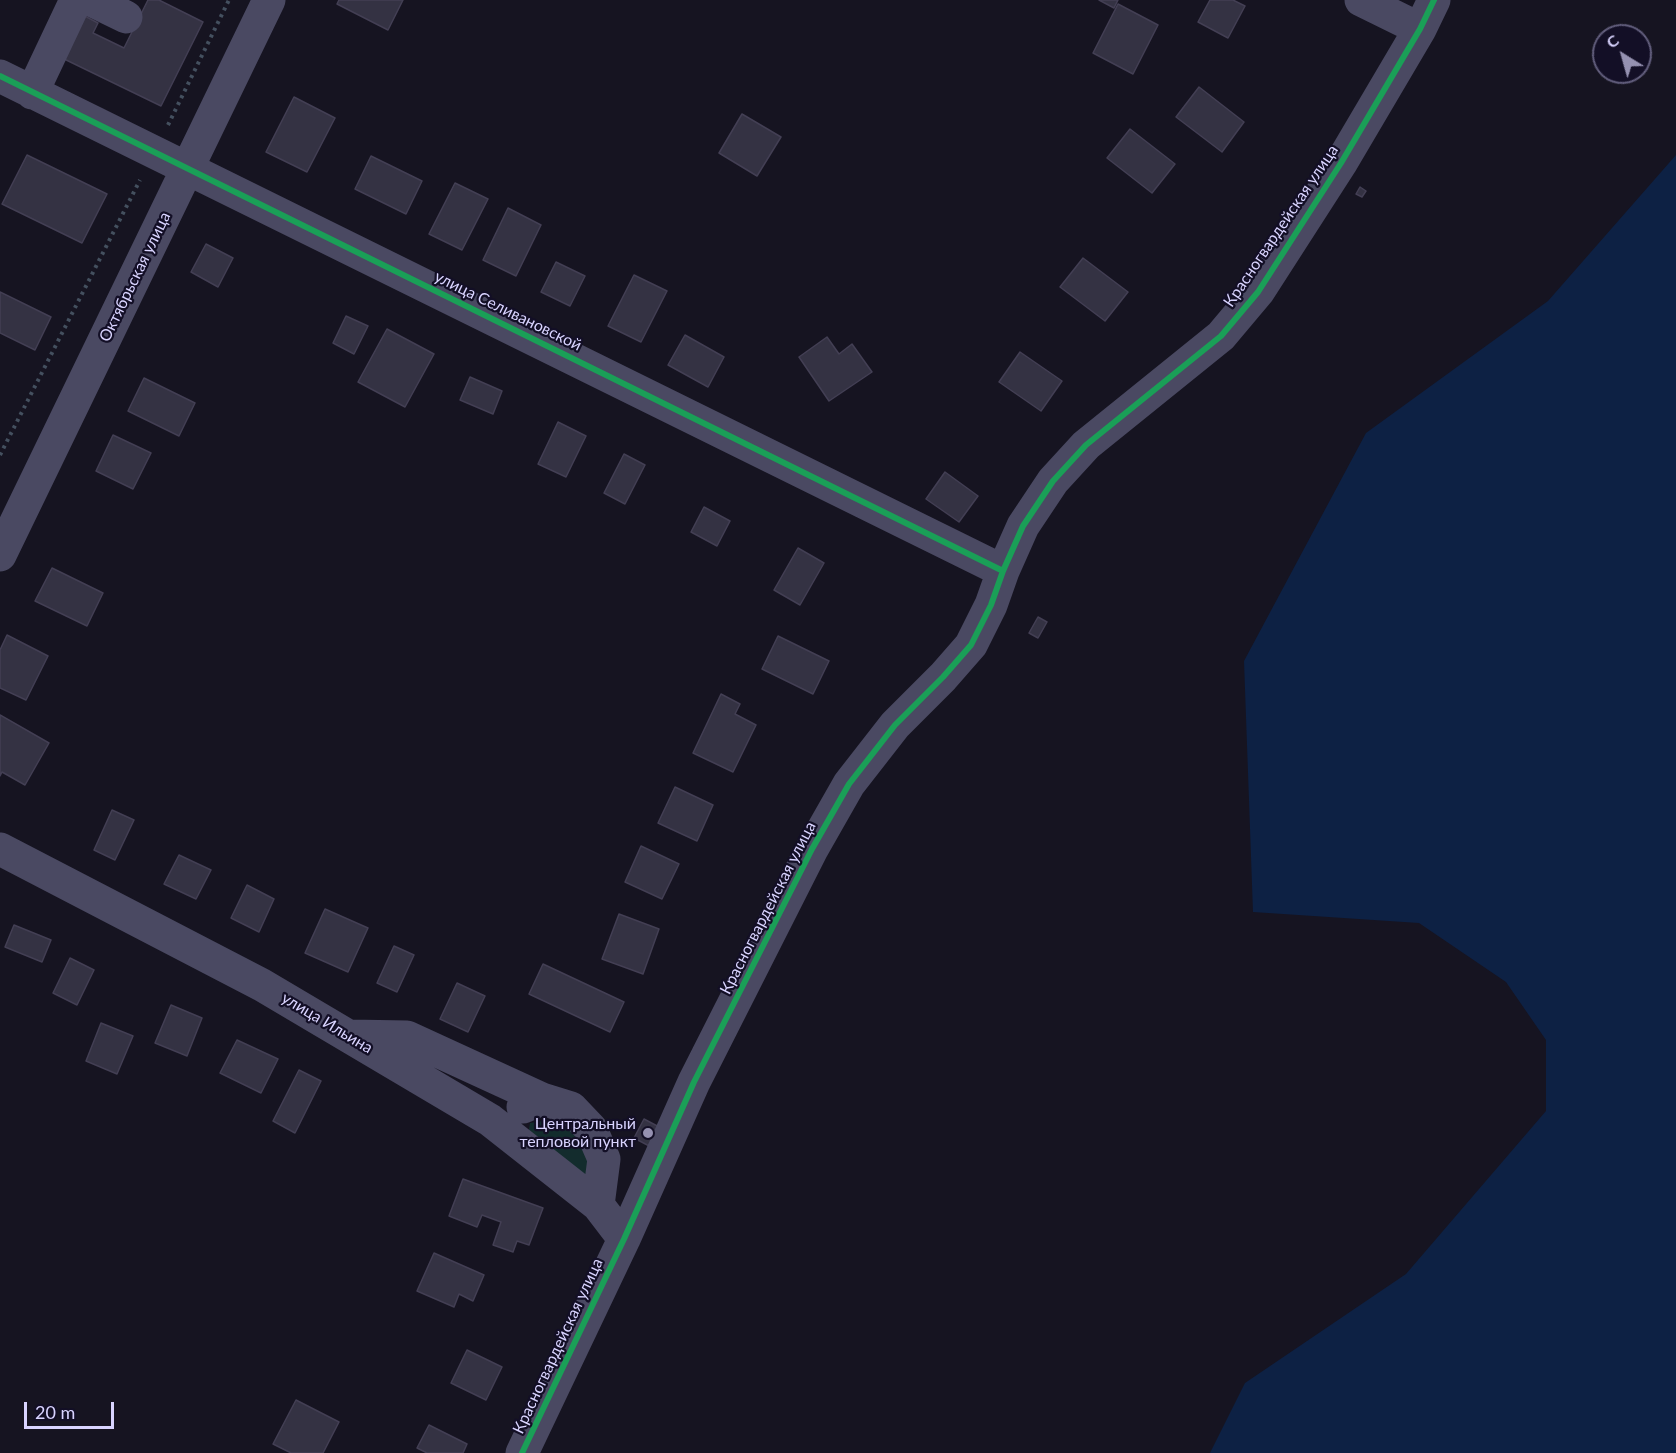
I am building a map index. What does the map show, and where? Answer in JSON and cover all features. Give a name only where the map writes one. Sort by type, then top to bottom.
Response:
[{"type":"street","points":[[32,93],[76,0]]},
{"type":"street","points":[[91,0],[126,17]]},
{"type":"street","name":"Октябрьская улица","points":[[0,555],[269,0]]},
{"type":"street","points":[[1361,0],[1420,29]]},
{"type":"street","name":"Красногвардейская улица","points":[[522,1453],[624,1239],[694,1082],[849,784],[896,725],[971,645],[991,605],[1023,526],[1053,481],[1086,445],[1221,336],[1258,292],[1341,163],[1420,29],[1434,0]]},
{"type":"street","name":"улица Селивановской","points":[[0,76],[1003,571]]},
{"type":"street","name":"улица Ильина","points":[[0,849],[262,985],[490,1120],[598,1205],[624,1239]]},
{"type":"street","points":[[348,1036],[407,1037],[542,1099],[571,1108],[591,1129],[604,1159],[598,1205]]},
{"type":"street","points":[[490,1120],[542,1099]]},
{"type":"path","points":[[0,455],[229,0]]},
{"type":"green space","points":[[563,1118],[593,1161],[584,1183],[528,1136],[530,1123]]},
{"type":"water","points":[[1676,155],[1676,1453],[1210,1453],[1245,1383],[1406,1274],[1546,1111],[1546,1040],[1506,982],[1419,923],[1253,912],[1244,661],[1366,433],[1548,301]]},
{"type":"building","points":[[148,0],[159,0],[203,22],[161,106],[60,57],[81,14],[98,23],[93,33],[124,48]]},
{"type":"building","points":[[339,0],[403,0],[388,30],[337,4]]},
{"type":"building","points":[[1099,0],[1118,0],[1114,8]]},
{"type":"building","points":[[1210,0],[1233,0],[1245,6],[1228,38],[1198,22]]},
{"type":"building","points":[[1118,4],[1158,25],[1133,74],[1093,53]]},
{"type":"building","points":[[1199,87],[1244,122],[1222,152],[1176,117]]},
{"type":"building","points":[[294,97],[335,118],[307,172],[266,152]]},
{"type":"building","points":[[742,114],[781,137],[757,176],[719,153]]},
{"type":"building","points":[[1130,129],[1175,164],[1152,193],[1107,158]]},
{"type":"building","points":[[27,155],[107,194],[82,243],[2,204]]},
{"type":"building","points":[[371,156],[422,181],[406,214],[355,189]]},
{"type":"building","points":[[455,183],[488,199],[462,250],[429,234]]},
{"type":"building","points":[[1360,187],[1366,191],[1362,197],[1356,194]]},
{"type":"building","points":[[508,208],[541,225],[516,276],[483,260]]},
{"type":"building","points":[[206,244],[233,258],[218,287],[191,272]]},
{"type":"building","points":[[1083,258],[1128,292],[1105,321],[1060,287]]},
{"type":"building","points":[[556,262],[585,276],[570,306],[541,292]]},
{"type":"building","points":[[634,275],[667,291],[641,342],[608,326]]},
{"type":"building","points":[[0,292],[51,317],[35,350],[0,333]]},
{"type":"building","points":[[346,316],[368,326],[354,354],[333,343]]},
{"type":"building","points":[[387,329],[434,354],[405,407],[358,382]]},
{"type":"building","points":[[685,335],[724,357],[708,387],[668,365]]},
{"type":"building","points":[[827,337],[839,354],[852,344],[872,372],[829,401],[799,357]]},
{"type":"building","points":[[1020,352],[1062,381],[1041,411],[999,382]]},
{"type":"building","points":[[470,377],[502,391],[493,414],[460,400]]},
{"type":"building","points":[[144,378],[195,403],[179,436],[128,411]]},
{"type":"building","points":[[558,422],[586,436],[566,477],[538,464]]},
{"type":"building","points":[[113,435],[151,453],[133,489],[96,471]]},
{"type":"building","points":[[624,454],[645,465],[625,504],[604,493]]},
{"type":"building","points":[[945,472],[978,496],[959,522],[926,499]]},
{"type":"building","points":[[704,507],[730,521],[717,546],[691,532]]},
{"type":"building","points":[[798,548],[824,563],[800,605],[774,590]]},
{"type":"building","points":[[52,568],[103,593],[87,626],[35,601]]},
{"type":"building","points":[[1038,617],[1047,622],[1038,638],[1029,633]]},
{"type":"building","points":[[7,635],[48,656],[26,700],[0,688],[0,650]]},
{"type":"building","points":[[778,636],[829,661],[813,694],[762,669]]},
{"type":"building","points":[[721,694],[740,704],[735,714],[756,725],[733,772],[693,753]]},
{"type":"building","points":[[0,715],[49,743],[25,785],[2,772],[0,776]]},
{"type":"building","points":[[675,787],[713,805],[697,841],[658,823]]},
{"type":"building","points":[[112,810],[134,820],[115,860],[94,850]]},
{"type":"building","points":[[641,846],[679,864],[662,899],[625,882]]},
{"type":"building","points":[[179,855],[211,870],[196,899],[164,884]]},
{"type":"building","points":[[247,885],[274,899],[259,932],[231,918]]},
{"type":"building","points":[[325,909],[368,928],[348,972],[305,953]]},
{"type":"building","points":[[619,914],[659,929],[643,974],[602,959]]},
{"type":"building","points":[[14,925],[51,940],[42,962],[5,947]]},
{"type":"building","points":[[394,946],[414,955],[397,992],[377,983]]},
{"type":"building","points":[[70,958],[94,970],[77,1005],[53,993]]},
{"type":"building","points":[[543,964],[624,1002],[610,1032],[529,994]]},
{"type":"building","points":[[457,983],[485,996],[468,1032],[440,1019]]},
{"type":"building","points":[[171,1005],[202,1018],[187,1056],[155,1043]]},
{"type":"building","points":[[101,1023],[133,1036],[117,1074],[86,1061]]},
{"type":"building","points":[[237,1040],[278,1059],[261,1093],[220,1073]]},
{"type":"building","points":[[299,1070],[321,1081],[295,1133],[273,1121]]},
{"type":"building","name":"Центральный тепловой пункт","points":[[644,1119],[663,1129],[653,1148],[634,1138]]},
{"type":"building","points":[[463,1179],[543,1208],[529,1245],[517,1241],[513,1252],[493,1245],[501,1222],[482,1215],[477,1227],[449,1216]]},
{"type":"building","points":[[434,1253],[484,1275],[473,1301],[459,1294],[454,1307],[417,1291]]},
{"type":"building","points":[[467,1350],[502,1367],[486,1400],[451,1383]]},
{"type":"building","points":[[296,1400],[339,1422],[323,1453],[291,1453],[273,1444]]},
{"type":"building","points":[[429,1425],[467,1444],[463,1453],[427,1453],[417,1448]]},
{"type":"cycle path","points":[[522,1453],[624,1239],[694,1082],[812,849],[849,784],[895,725],[971,645],[991,605],[1023,526],[1053,481],[1086,445],[1221,336],[1258,292],[1341,163],[1420,29],[1434,0]]},
{"type":"cycle path","points":[[0,76],[1003,571]]},
{"type":"place","name":"Центральный тепловой пункт","points":[[648,1133]]}]
